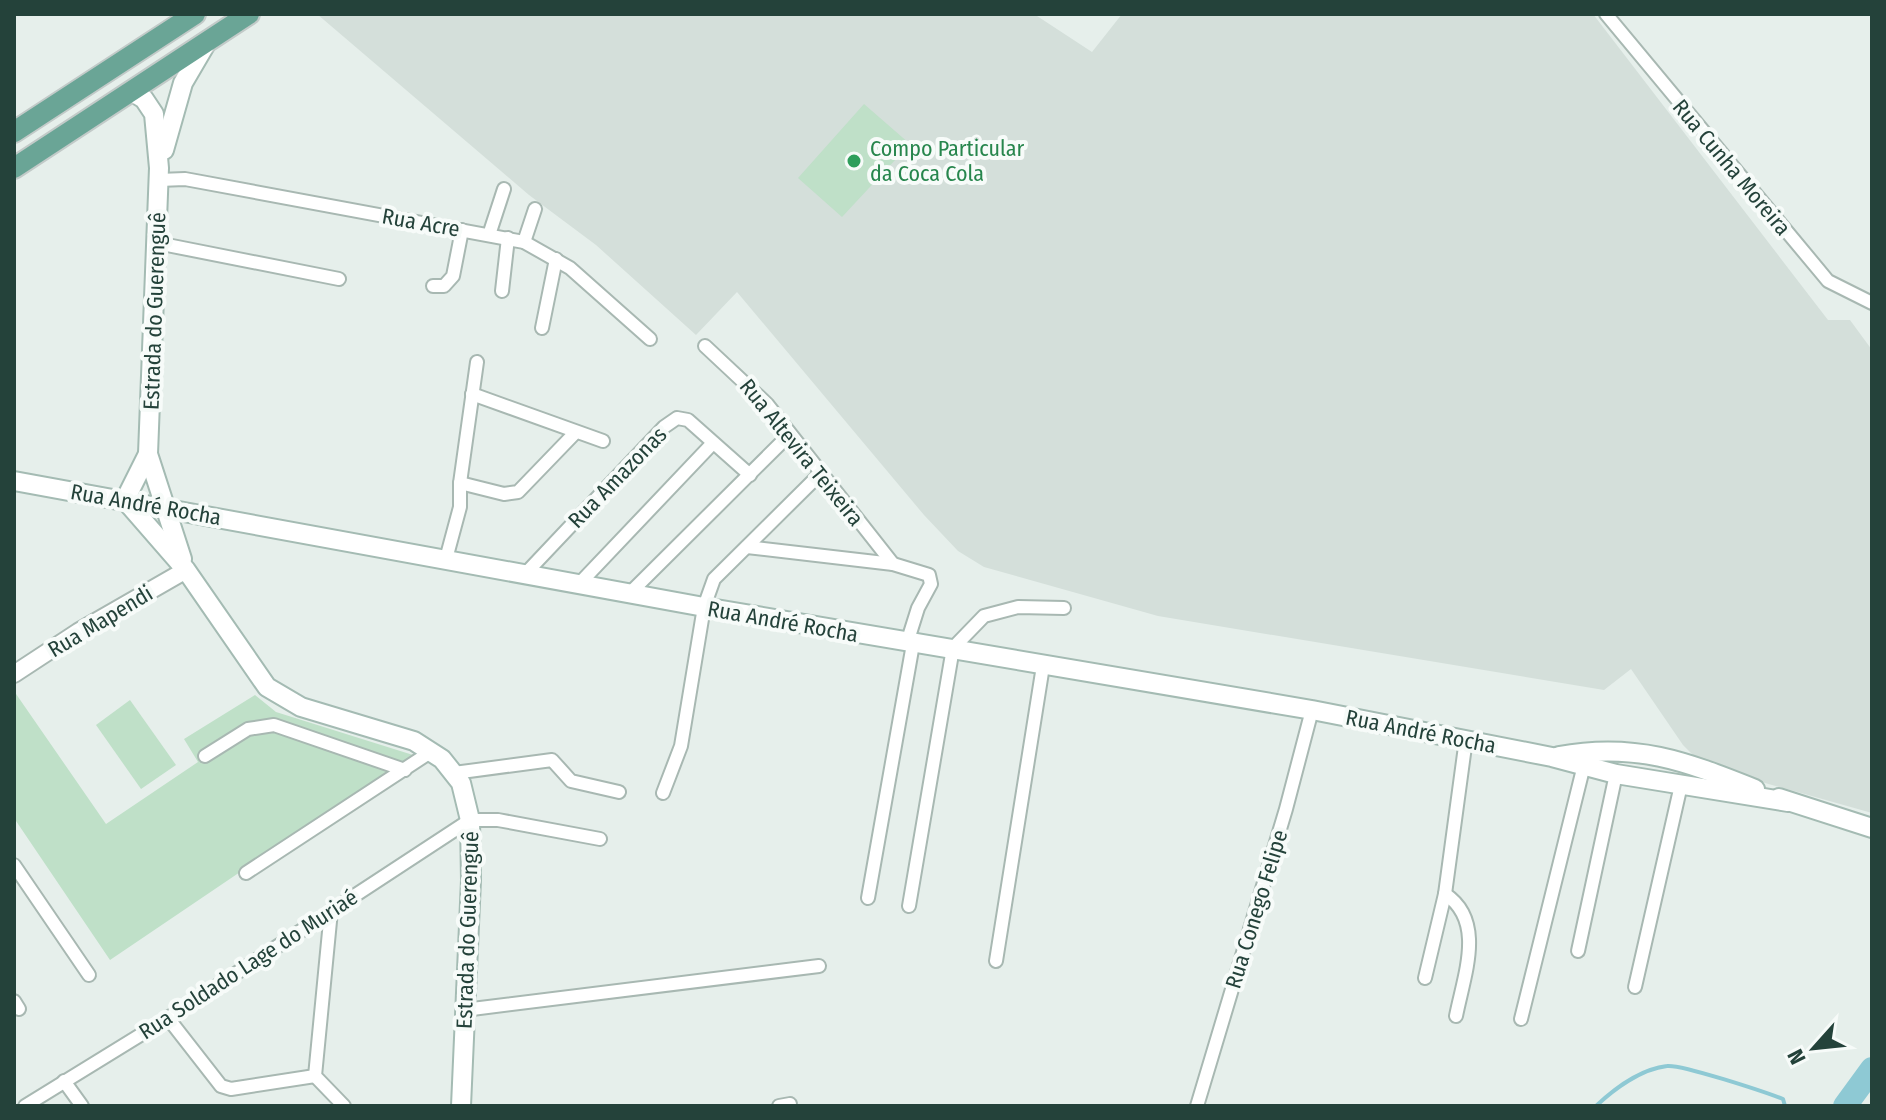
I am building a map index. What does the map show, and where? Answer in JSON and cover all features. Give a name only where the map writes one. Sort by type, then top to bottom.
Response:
[{"type":"main road","points":[[14,132],[195,14]]},
{"type":"main road","points":[[14,168],[249,14]]},
{"type":"main road","name":"Estrada do Guerenguê","points":[[159,174],[183,83],[207,42]]},
{"type":"main road","name":"Estrada do Guerenguê","points":[[131,91],[144,99],[154,114],[159,174],[148,454],[186,570]]},
{"type":"main road","name":"Estrada do Guerenguê","points":[[148,454],[125,500],[186,570],[255,673],[279,697],[401,736],[432,751],[454,773],[465,795],[470,820],[471,880],[461,1106]]},
{"type":"main road","name":"Rua André Rocha","points":[[14,481],[527,572],[704,607],[1312,710],[1552,757],[1616,774],[1788,802]]},
{"type":"main road","points":[[176,543],[201,515]]},
{"type":"main road","name":"Rua André Rocha","points":[[1552,757],[1606,750],[1662,755],[1788,802],[1872,828]]},
{"type":"street","name":"Rua Cunha Moreira","points":[[1606,14],[1828,281],[1872,303]]},
{"type":"street","name":"Rua Acre","points":[[159,174],[524,242],[556,259],[650,339]]},
{"type":"street","points":[[489,235],[504,189]]},
{"type":"street","points":[[524,242],[535,209]]},
{"type":"street","points":[[433,286],[444,286],[453,276],[462,230]]},
{"type":"street","points":[[502,291],[508,238]]},
{"type":"street","points":[[157,243],[339,279]]},
{"type":"street","points":[[542,328],[556,259]]},
{"type":"street","name":"Rua Altevira Teixeira","points":[[705,346],[767,404],[893,564]]},
{"type":"street","points":[[446,559],[460,507],[460,483],[477,362]]},
{"type":"street","points":[[472,394],[574,434],[603,441]]},
{"type":"street","name":"Rua Amazonas","points":[[527,572],[671,421],[688,420],[750,475]]},
{"type":"street","points":[[460,483],[504,494],[518,492],[574,434]]},
{"type":"street","points":[[630,593],[789,435]]},
{"type":"street","points":[[580,583],[712,444]]},
{"type":"street","points":[[663,793],[681,746],[704,607],[714,579],[821,473]]},
{"type":"street","points":[[747,547],[893,564],[925,573],[932,579],[910,643],[868,898]]},
{"type":"street","name":"Rua Mapendi","points":[[14,674],[78,632],[186,570]]},
{"type":"street","points":[[909,906],[953,648],[984,616],[1018,607],[1064,608]]},
{"type":"street","points":[[996,961],[1043,666]]},
{"type":"street","name":"Rua Conego Felipe","points":[[1197,1106],[1286,809],[1312,710]]},
{"type":"street","points":[[205,756],[248,729],[274,725],[405,770]]},
{"type":"street","points":[[1425,978],[1445,894],[1466,739]]},
{"type":"street","points":[[246,873],[432,751]]},
{"type":"street","points":[[454,773],[552,760],[571,781],[619,792]]},
{"type":"street","points":[[1521,1019],[1584,765]]},
{"type":"street","points":[[1578,951],[1616,774]]},
{"type":"street","points":[[1635,987],[1681,785]]},
{"type":"street","points":[[470,820],[498,820],[600,839]]},
{"type":"street","name":"Rua Soldado Lage do Muriaé","points":[[25,1106],[168,1018],[470,820]]},
{"type":"street","points":[[14,865],[89,975]]},
{"type":"street","points":[[1445,894],[1464,910],[1469,931],[1469,949],[1456,1016]]},
{"type":"street","points":[[331,911],[315,1076],[344,1106]]},
{"type":"street","points":[[464,1010],[819,966]]},
{"type":"street","points":[[168,1018],[221,1086],[231,1089],[315,1076]]},
{"type":"street","points":[[64,1081],[82,1106]]},
{"type":"shaded area","points":[[317,14],[1034,14],[1092,52],[1122,14],[1593,14],[1828,320],[1850,320],[1872,350],[1872,813],[1712,768],[1698,760],[1683,745],[1631,669],[1604,690],[1158,616],[984,567],[958,551],[924,515],[737,292],[696,335],[596,245],[529,195]]},
{"type":"green space","name":"Compo Particular da Coca Cola","points":[[864,104],[910,144],[842,217],[798,178]]},
{"type":"green space","points":[[14,691],[106,824],[198,762],[184,739],[255,695],[276,712],[413,755],[110,960],[14,818]]},
{"type":"green space","points":[[130,700],[176,765],[141,789],[96,725]]},
{"type":"waterway","points":[[1596,1106],[1628,1081],[1647,1071],[1667,1066],[1705,1074],[1783,1099],[1785,1106]]},
{"type":"waterway","points":[[1845,1106],[1872,1069]]},
{"type":"place","name":"Compo Particular da Coca Cola","points":[[854,161]]}]
